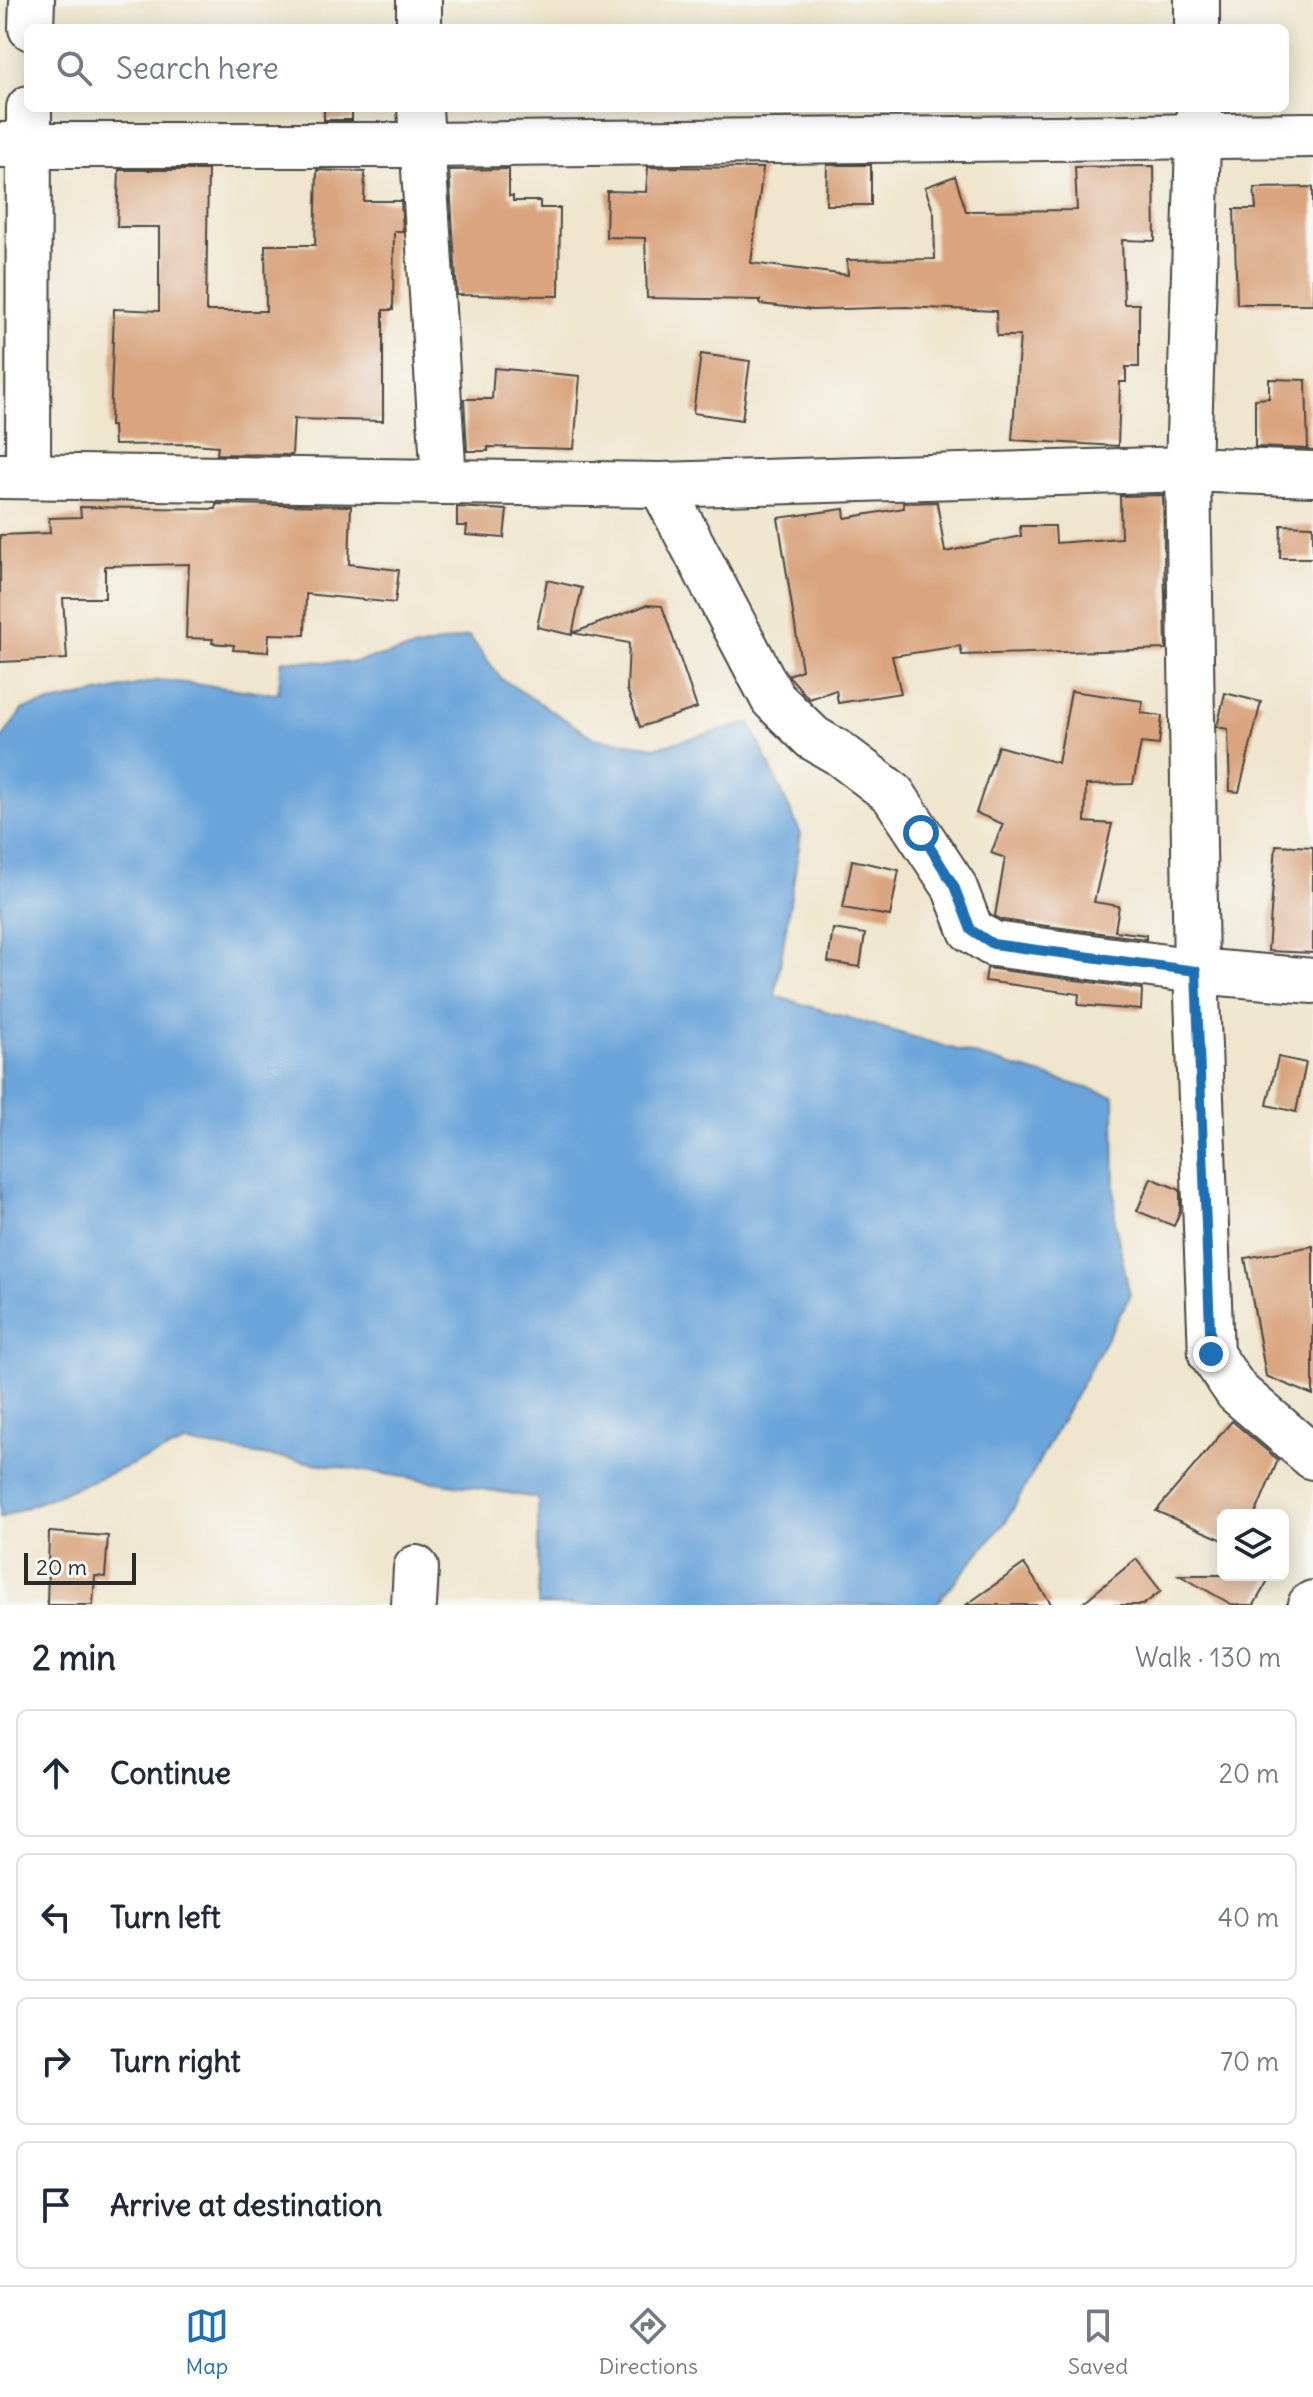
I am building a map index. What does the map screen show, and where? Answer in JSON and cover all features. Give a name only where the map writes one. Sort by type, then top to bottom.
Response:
[{"type":"street","points":[[31,24],[32,0]]},
{"type":"street","points":[[419,0],[419,24]]},
{"type":"street","points":[[1197,0],[1197,24]]},
{"type":"street","points":[[1199,123],[1188,469],[1196,971],[1211,1354],[1237,1392],[1313,1457]]},
{"type":"street","points":[[1313,135],[1199,123],[420,127],[19,133],[14,476],[661,485],[1188,469],[1313,474]]},
{"type":"street","points":[[420,127],[444,480]]},
{"type":"street","points":[[661,485],[773,699],[813,738],[893,794],[954,886],[971,930],[993,944],[1196,971],[1313,981]]},
{"type":"water","points":[[469,636],[502,679],[594,738],[657,747],[750,723],[801,834],[775,996],[1114,1096],[1115,1224],[1130,1296],[1007,1520],[935,1605],[538,1605],[538,1498],[185,1443],[0,1518],[0,741],[23,709],[160,680],[278,694],[282,660],[351,663]]},
{"type":"building","points":[[324,112],[352,112],[352,120],[324,120]]},
{"type":"building","points":[[827,165],[871,165],[871,205],[826,205]]},
{"type":"building","points":[[1154,166],[1155,241],[1122,240],[1124,304],[1139,304],[1139,367],[1126,367],[1126,382],[1120,382],[1118,446],[1012,440],[1020,336],[997,336],[996,311],[905,307],[813,310],[760,304],[760,300],[647,298],[645,238],[606,237],[607,191],[646,192],[648,167],[763,168],[751,263],[848,275],[847,260],[935,259],[934,214],[925,187],[955,176],[966,211],[1077,210],[1075,167]]},
{"type":"building","points":[[509,169],[509,196],[513,196],[513,201],[540,201],[540,208],[560,208],[559,296],[457,295],[449,170]]},
{"type":"building","points":[[119,170],[208,170],[206,311],[266,311],[265,245],[315,245],[317,170],[365,172],[364,201],[401,201],[403,231],[394,231],[393,310],[383,310],[383,421],[294,419],[292,455],[217,454],[218,446],[194,444],[114,445],[113,426],[110,426],[114,309],[159,311],[159,227],[117,227]]},
{"type":"building","points":[[1313,187],[1313,304],[1237,304],[1234,209],[1256,209],[1254,188]]},
{"type":"building","points":[[701,354],[750,361],[742,420],[693,413]]},
{"type":"building","points":[[494,368],[580,376],[574,449],[488,447],[488,451],[467,451],[464,399],[492,399]]},
{"type":"building","points":[[1269,379],[1306,380],[1308,449],[1255,447],[1255,399],[1269,398]]},
{"type":"building","points":[[1163,495],[1166,649],[962,655],[960,646],[892,656],[901,693],[838,703],[836,690],[809,699],[788,675],[802,670],[778,518],[844,509],[845,518],[904,508],[903,503],[937,502],[945,552],[1021,536],[1020,526],[1055,526],[1056,543],[1121,538],[1120,496]]},
{"type":"building","points":[[216,504],[351,506],[349,564],[399,570],[395,603],[306,594],[305,635],[269,634],[268,652],[233,650],[234,645],[212,643],[213,639],[186,638],[189,564],[105,566],[105,598],[63,598],[67,659],[0,662],[0,535],[50,533],[49,518],[81,517],[80,507],[216,509]]},
{"type":"building","points":[[457,507],[507,510],[504,538],[466,535],[467,526],[457,526]]},
{"type":"building","points":[[1281,525],[1313,526],[1313,558],[1280,558]]},
{"type":"building","points":[[547,580],[582,588],[572,635],[537,627]]},
{"type":"building","points":[[647,605],[662,606],[697,708],[640,727],[627,689],[629,643],[573,633]]},
{"type":"building","points":[[1071,691],[1143,701],[1141,713],[1162,716],[1159,745],[1141,743],[1133,784],[1086,785],[1085,822],[1112,824],[1094,902],[1119,906],[1115,931],[1146,935],[1146,939],[1002,920],[995,916],[1005,858],[991,853],[1003,824],[976,813],[998,746],[1058,763]]},
{"type":"building","points":[[1225,693],[1261,702],[1239,792],[1230,791],[1228,729],[1217,727]]},
{"type":"building","points":[[1276,845],[1313,847],[1313,953],[1268,951]]},
{"type":"building","points":[[852,860],[899,870],[890,916],[843,908]]},
{"type":"building","points":[[833,929],[865,934],[860,967],[828,962]]},
{"type":"building","points":[[987,968],[1142,989],[1141,1010],[1078,1005],[1079,994],[985,981]]},
{"type":"building","points":[[1278,1057],[1306,1063],[1296,1112],[1267,1105]]},
{"type":"building","points":[[1151,1178],[1180,1190],[1180,1212],[1174,1226],[1137,1211]]},
{"type":"building","points":[[1313,1246],[1313,1395],[1266,1376],[1245,1258]]},
{"type":"building","points":[[1232,1421],[1278,1460],[1258,1509],[1217,1509],[1217,1537],[1156,1511]]},
{"type":"building","points":[[49,1532],[108,1536],[105,1577],[95,1576],[93,1605],[47,1605]]},
{"type":"building","points":[[1136,1559],[1161,1591],[1143,1605],[1080,1605]]},
{"type":"building","points":[[1024,1564],[1052,1605],[966,1605]]},
{"type":"building","points":[[1179,1575],[1217,1575],[1217,1581],[1268,1581],[1254,1605],[1233,1605]]},
{"type":"route","points":[[921,833],[954,886],[971,930],[981,938],[993,944],[1196,971],[1211,1354]]}]
